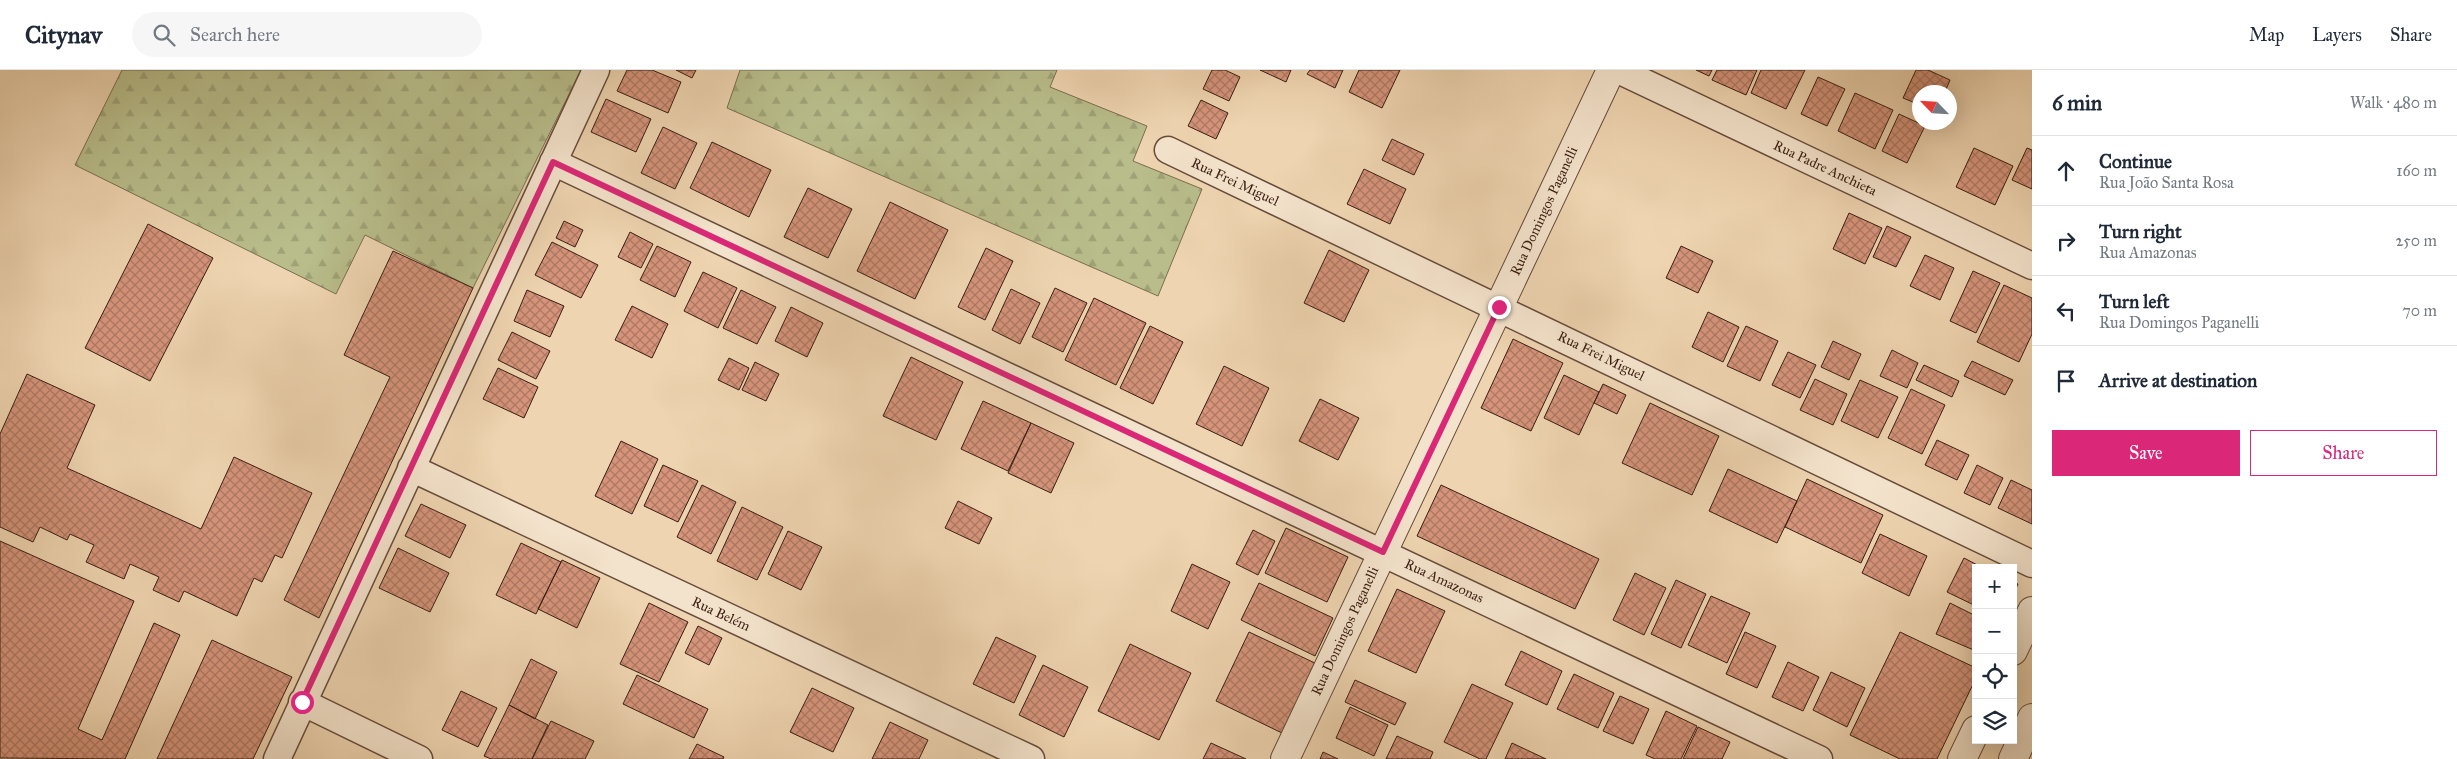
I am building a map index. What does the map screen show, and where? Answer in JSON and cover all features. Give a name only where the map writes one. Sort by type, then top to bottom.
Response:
[{"type":"street","points":[[277,759],[596,70]]},
{"type":"street","name":"Rua Domingos Paganelli","points":[[1285,759],[1611,70]]},
{"type":"street","name":"Rua Padre Anchieta","points":[[1618,70],[2032,266]]},
{"type":"street","name":"Rua Frei Miguel","points":[[1168,150],[2032,564]]},
{"type":"street","name":"Rua Amazonas","points":[[553,162],[1819,759]]},
{"type":"street","name":"Rua Belém","points":[[411,468],[1031,759]]},
{"type":"street","points":[[2017,643],[2032,611]]},
{"type":"street","points":[[302,702],[419,759]]},
{"type":"street","points":[[2013,759],[2032,718]]},
{"type":"street","points":[[1962,759],[1972,738]]},
{"type":"green space","points":[[122,70],[581,70],[473,288],[365,235],[336,294],[75,165]]},
{"type":"green space","points":[[740,70],[1057,70],[1050,87],[1147,126],[1133,161],[1202,189],[1158,296],[727,108]]},
{"type":"building","points":[[627,70],[652,70],[681,82],[668,113],[617,91]]},
{"type":"building","points":[[676,70],[696,70],[692,78]]},
{"type":"building","points":[[1212,70],[1225,70],[1240,77],[1229,101],[1203,89]]},
{"type":"building","points":[[1260,70],[1291,70],[1286,82]]},
{"type":"building","points":[[1310,70],[1343,70],[1335,88],[1307,74]]},
{"type":"building","points":[[1359,70],[1400,70],[1382,108],[1349,92]]},
{"type":"building","points":[[1696,70],[1712,70],[1709,76]]},
{"type":"building","points":[[1717,70],[1757,70],[1746,95],[1712,80]]},
{"type":"building","points":[[1761,70],[1805,70],[1786,109],[1751,93]]},
{"type":"building","points":[[1916,70],[1928,70],[1950,80],[1948,85],[1912,85],[1912,102],[1903,98]]},
{"type":"building","points":[[1818,77],[1845,89],[1827,126],[1801,114]]},
{"type":"building","points":[[1855,93],[1893,110],[1875,149],[1838,131]]},
{"type":"building","points":[[606,99],[651,119],[636,152],[591,132]]},
{"type":"building","points":[[1201,100],[1228,113],[1216,139],[1188,126]]},
{"type":"building","points":[[1899,114],[1912,120],[1912,130],[1923,130],[1907,163],[1882,151]]},
{"type":"building","points":[[663,127],[697,143],[675,189],[641,173]]},
{"type":"building","points":[[1392,139],[1424,154],[1414,175],[1382,160]]},
{"type":"building","points":[[712,142],[771,170],[749,217],[690,188]]},
{"type":"building","points":[[1974,148],[2013,166],[1995,205],[1956,187]]},
{"type":"building","points":[[2027,148],[2032,150],[2032,189],[2012,180]]},
{"type":"building","points":[[1364,169],[1406,189],[1390,224],[1347,204]]},
{"type":"building","points":[[808,188],[852,209],[828,258],[784,237]]},
{"type":"building","points":[[890,202],[948,230],[915,299],[857,271]]},
{"type":"building","points":[[1849,213],[1882,228],[1865,264],[1833,249]]},
{"type":"building","points":[[564,221],[583,230],[575,247],[556,238]]},
{"type":"building","points":[[148,224],[213,258],[150,381],[85,348]]},
{"type":"building","points":[[1887,226],[1911,237],[1896,267],[1873,257]]},
{"type":"building","points":[[630,232],[653,244],[641,268],[618,257]]},
{"type":"building","points":[[552,242],[598,265],[581,298],[535,275]]},
{"type":"building","points":[[657,246],[691,262],[675,297],[640,280]]},
{"type":"building","points":[[1681,246],[1713,261],[1698,293],[1666,278]]},
{"type":"building","points":[[986,248],[1013,261],[985,320],[958,307]]},
{"type":"building","points":[[1329,250],[1369,270],[1344,322],[1304,303]]},
{"type":"building","points":[[393,251],[473,288],[319,618],[284,600],[390,377],[344,355]]},
{"type":"building","points":[[1925,255],[1954,268],[1940,300],[1910,286]]},
{"type":"building","points":[[1973,271],[2000,283],[1976,333],[1950,321]]},
{"type":"building","points":[[703,272],[737,288],[718,328],[684,311]]},
{"type":"building","points":[[2004,285],[2032,298],[2032,334],[2019,362],[1977,342]]},
{"type":"building","points":[[1055,288],[1087,303],[1063,352],[1032,337]]},
{"type":"building","points":[[1011,289],[1040,303],[1020,344],[992,330]]},
{"type":"building","points":[[527,290],[564,306],[550,337],[514,321]]},
{"type":"building","points":[[741,290],[776,307],[757,344],[723,328]]},
{"type":"building","points":[[1094,298],[1146,323],[1116,385],[1065,360]]},
{"type":"building","points":[[632,306],[668,324],[652,358],[615,340]]},
{"type":"building","points":[[791,307],[823,323],[807,357],[775,341]]},
{"type":"building","points":[[1708,312],[1739,327],[1723,362],[1692,347]]},
{"type":"building","points":[[1150,326],[1183,342],[1153,404],[1120,388]]},
{"type":"building","points":[[1746,326],[1778,341],[1760,381],[1727,366]]},
{"type":"building","points":[[512,332],[550,351],[536,379],[498,360]]},
{"type":"building","points":[[1513,339],[1563,363],[1531,431],[1481,408]]},
{"type":"building","points":[[1833,341],[1861,354],[1849,380],[1821,367]]},
{"type":"building","points":[[1892,350],[1918,363],[1907,388],[1880,376]]},
{"type":"building","points":[[1788,352],[1816,365],[1800,398],[1772,385]]},
{"type":"building","points":[[911,357],[963,382],[936,440],[883,416]]},
{"type":"building","points":[[729,358],[749,368],[739,390],[718,380]]},
{"type":"building","points":[[1972,361],[2013,380],[2005,395],[1964,376]]},
{"type":"building","points":[[755,362],[779,374],[766,401],[742,390]]},
{"type":"building","points":[[1924,365],[1959,381],[1952,397],[1916,380]]},
{"type":"building","points":[[1224,366],[1269,388],[1242,446],[1196,424]]},
{"type":"building","points":[[498,368],[538,387],[524,418],[483,399]]},
{"type":"building","points":[[27,374],[95,405],[67,468],[201,529],[234,457],[312,493],[282,558],[275,555],[262,582],[254,578],[237,616],[184,591],[179,602],[153,590],[159,577],[130,564],[124,579],[86,562],[94,545],[70,534],[67,540],[40,527],[33,542],[0,527],[0,434]]},
{"type":"building","points":[[1564,375],[1599,392],[1579,435],[1544,418]]},
{"type":"building","points":[[1815,379],[1847,394],[1833,425],[1800,410]]},
{"type":"building","points":[[1860,380],[1898,397],[1878,438],[1841,421]]},
{"type":"building","points":[[1603,384],[1626,395],[1617,414],[1594,403]]},
{"type":"building","points":[[1911,389],[1945,405],[1922,454],[1888,438]]},
{"type":"building","points":[[1320,399],[1359,418],[1338,460],[1299,441]]},
{"type":"building","points":[[983,401],[1031,423],[1008,471],[961,449]]},
{"type":"building","points":[[1650,403],[1719,436],[1692,495],[1622,463]]},
{"type":"building","points":[[1031,423],[1074,443],[1051,493],[1008,473]]},
{"type":"building","points":[[1937,440],[1969,455],[1957,480],[1925,465]]},
{"type":"building","points":[[621,441],[658,459],[632,514],[595,496]]},
{"type":"building","points":[[663,465],[698,481],[678,522],[644,506]]},
{"type":"building","points":[[1977,465],[2003,478],[1990,505],[1964,493]]},
{"type":"building","points":[[1728,469],[1797,501],[1777,543],[1709,511]]},
{"type":"building","points":[[1807,479],[1883,515],[1861,563],[1785,527]]},
{"type":"building","points":[[2011,480],[2032,490],[2032,524],[1998,508]]},
{"type":"building","points":[[702,485],[736,502],[711,554],[677,537]]},
{"type":"building","points":[[1441,485],[1599,559],[1575,609],[1417,536]]},
{"type":"building","points":[[958,501],[992,518],[979,544],[945,528]]},
{"type":"building","points":[[421,504],[466,525],[450,558],[405,536]]},
{"type":"building","points":[[742,507],[783,527],[757,580],[717,561]]},
{"type":"building","points":[[1286,528],[1348,557],[1327,602],[1265,573]]},
{"type":"building","points":[[1253,530],[1275,541],[1258,575],[1236,564]]},
{"type":"building","points":[[788,531],[822,547],[801,590],[768,574]]},
{"type":"building","points":[[1880,534],[1927,556],[1909,596],[1862,573]]},
{"type":"building","points":[[0,541],[134,601],[78,729],[102,740],[154,623],[180,635],[125,759],[0,758]]},
{"type":"building","points":[[521,543],[561,562],[536,614],[496,595]]},
{"type":"building","points":[[398,548],[449,573],[430,612],[379,588]]},
{"type":"building","points":[[1964,558],[1975,564],[1972,564],[1972,604],[1947,592]]},
{"type":"building","points":[[562,560],[600,578],[577,628],[538,609]]},
{"type":"building","points":[[1192,564],[1230,582],[1208,629],[1171,611]]},
{"type":"building","points":[[1635,573],[1666,588],[1644,635],[1613,620]]},
{"type":"building","points":[[1676,580],[1706,594],[1681,648],[1651,634]]},
{"type":"building","points":[[1259,583],[1333,618],[1315,656],[1241,620]]},
{"type":"building","points":[[1397,589],[1445,611],[1416,673],[1368,651]]},
{"type":"building","points":[[1711,596],[1750,613],[1727,663],[1688,645]]},
{"type":"building","points":[[649,603],[688,622],[659,682],[620,664]]},
{"type":"building","points":[[1950,603],[1972,614],[1972,649],[1936,634]]},
{"type":"building","points":[[698,626],[722,638],[709,665],[685,653]]},
{"type":"building","points":[[1249,632],[1317,664],[1284,734],[1216,701]]},
{"type":"building","points":[[1745,632],[1776,646],[1757,688],[1726,674]]},
{"type":"building","points":[[1900,632],[1972,666],[1972,686],[1937,759],[1900,759],[1850,735]]},
{"type":"building","points":[[996,637],[1036,656],[1014,703],[973,684]]},
{"type":"building","points":[[212,640],[292,677],[253,759],[157,759]]},
{"type":"building","points":[[1130,644],[1191,673],[1159,740],[1098,711]]},
{"type":"building","points":[[1521,651],[1562,671],[1547,705],[1505,685]]},
{"type":"building","points":[[531,659],[557,672],[535,719],[509,705]]},
{"type":"building","points":[[1788,662],[1819,677],[1803,711],[1772,697]]},
{"type":"building","points":[[1043,665],[1088,687],[1064,737],[1019,715]]},
{"type":"building","points":[[1831,672],[1865,688],[1847,727],[1813,710]]},
{"type":"building","points":[[1574,674],[1614,693],[1598,728],[1557,709]]},
{"type":"building","points":[[637,675],[708,709],[694,738],[623,704]]},
{"type":"building","points":[[1355,680],[1406,703],[1395,725],[1345,702]]},
{"type":"building","points":[[1472,684],[1513,703],[1486,759],[1480,759],[1444,742]]},
{"type":"building","points":[[812,688],[854,708],[833,752],[790,732]]},
{"type":"building","points":[[461,691],[497,708],[478,747],[442,730]]},
{"type":"building","points":[[1620,696],[1649,709],[1633,744],[1603,731]]},
{"type":"building","points":[[509,705],[548,725],[532,759],[491,759],[484,756]]},
{"type":"building","points":[[1350,707],[1388,725],[1374,756],[1336,738]]},
{"type":"building","points":[[1666,711],[1697,726],[1681,759],[1655,759],[1646,755]]},
{"type":"building","points":[[551,721],[594,741],[585,759],[532,759]]},
{"type":"building","points":[[890,722],[928,740],[919,759],[872,759]]},
{"type":"building","points":[[1698,727],[1730,742],[1722,759],[1683,759]]},
{"type":"building","points":[[1397,736],[1433,752],[1430,759],[1386,759]]},
{"type":"building","points":[[1211,743],[1246,759],[1203,759]]},
{"type":"building","points":[[1512,743],[1546,759],[1505,759]]},
{"type":"building","points":[[697,744],[724,757],[723,759],[689,759]]},
{"type":"building","points":[[1323,752],[1338,759],[1320,759]]},
{"type":"route","points":[[302,702],[553,162],[1383,552],[1499,307]]}]
